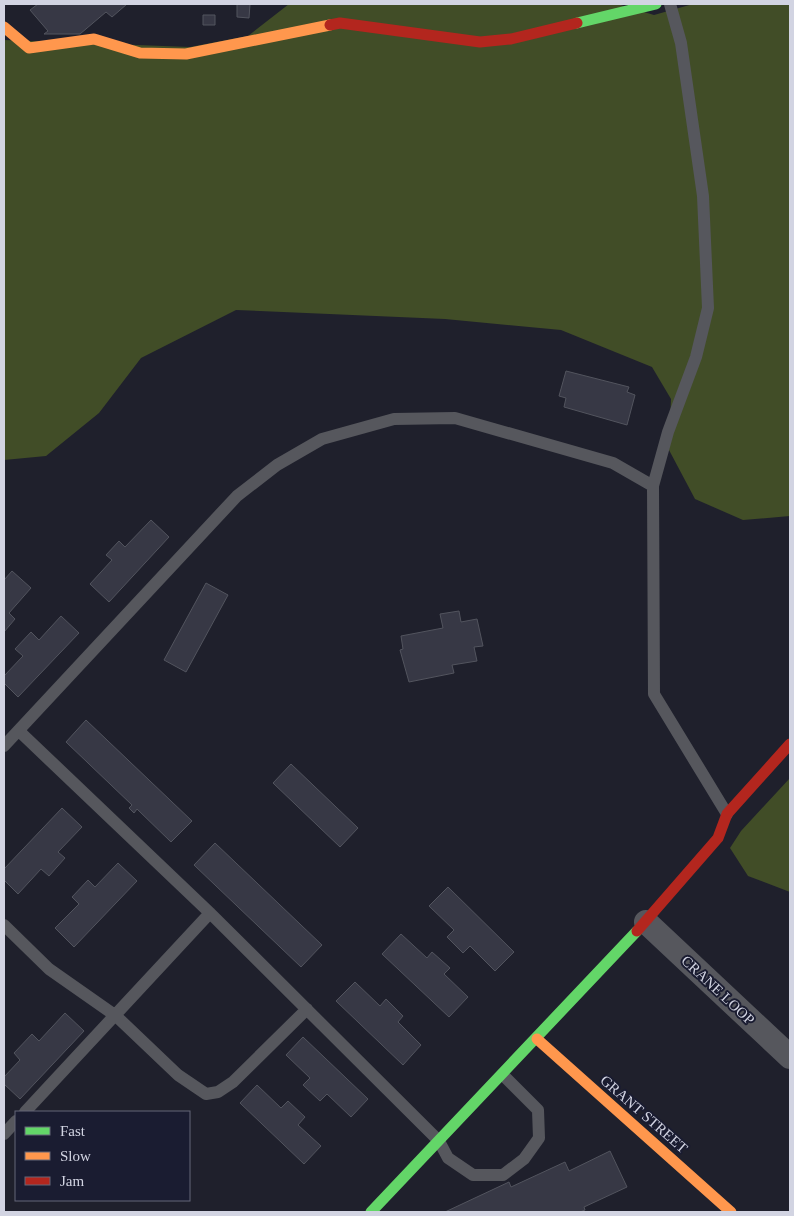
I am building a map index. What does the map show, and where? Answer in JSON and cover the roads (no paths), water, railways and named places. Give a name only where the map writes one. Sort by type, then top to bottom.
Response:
[{"type":"street","points":[[4,26],[29,48],[94,39],[140,53],[186,54],[340,23],[480,42],[511,39],[656,4]]},
{"type":"street","points":[[371,1212],[646,922],[718,838],[727,814],[790,744]]},
{"type":"street","name":"CRANE LOOP","points":[[646,922],[790,1057]]},
{"type":"street","name":"GRANT STREET","points":[[537,1039],[731,1212]]},
{"type":"lane","points":[[670,4],[682,43],[703,196],[708,308],[696,357],[668,432],[653,486],[654,694],[727,814]]},
{"type":"lane","points":[[4,746],[237,496],[277,465],[322,439],[394,419],[455,418],[613,463],[653,486]]},
{"type":"lane","points":[[19,731],[210,913],[307,1009],[439,1141],[448,1158],[473,1175],[503,1175],[524,1160],[539,1138],[538,1110],[503,1074]]},
{"type":"lane","points":[[25,1111],[116,1016],[210,913]]},
{"type":"lane","points":[[4,925],[48,969],[116,1016],[178,1075],[206,1094],[218,1092],[233,1082],[307,1009]]},
{"type":"lane","points":[[4,1134],[15,1122]]}]
